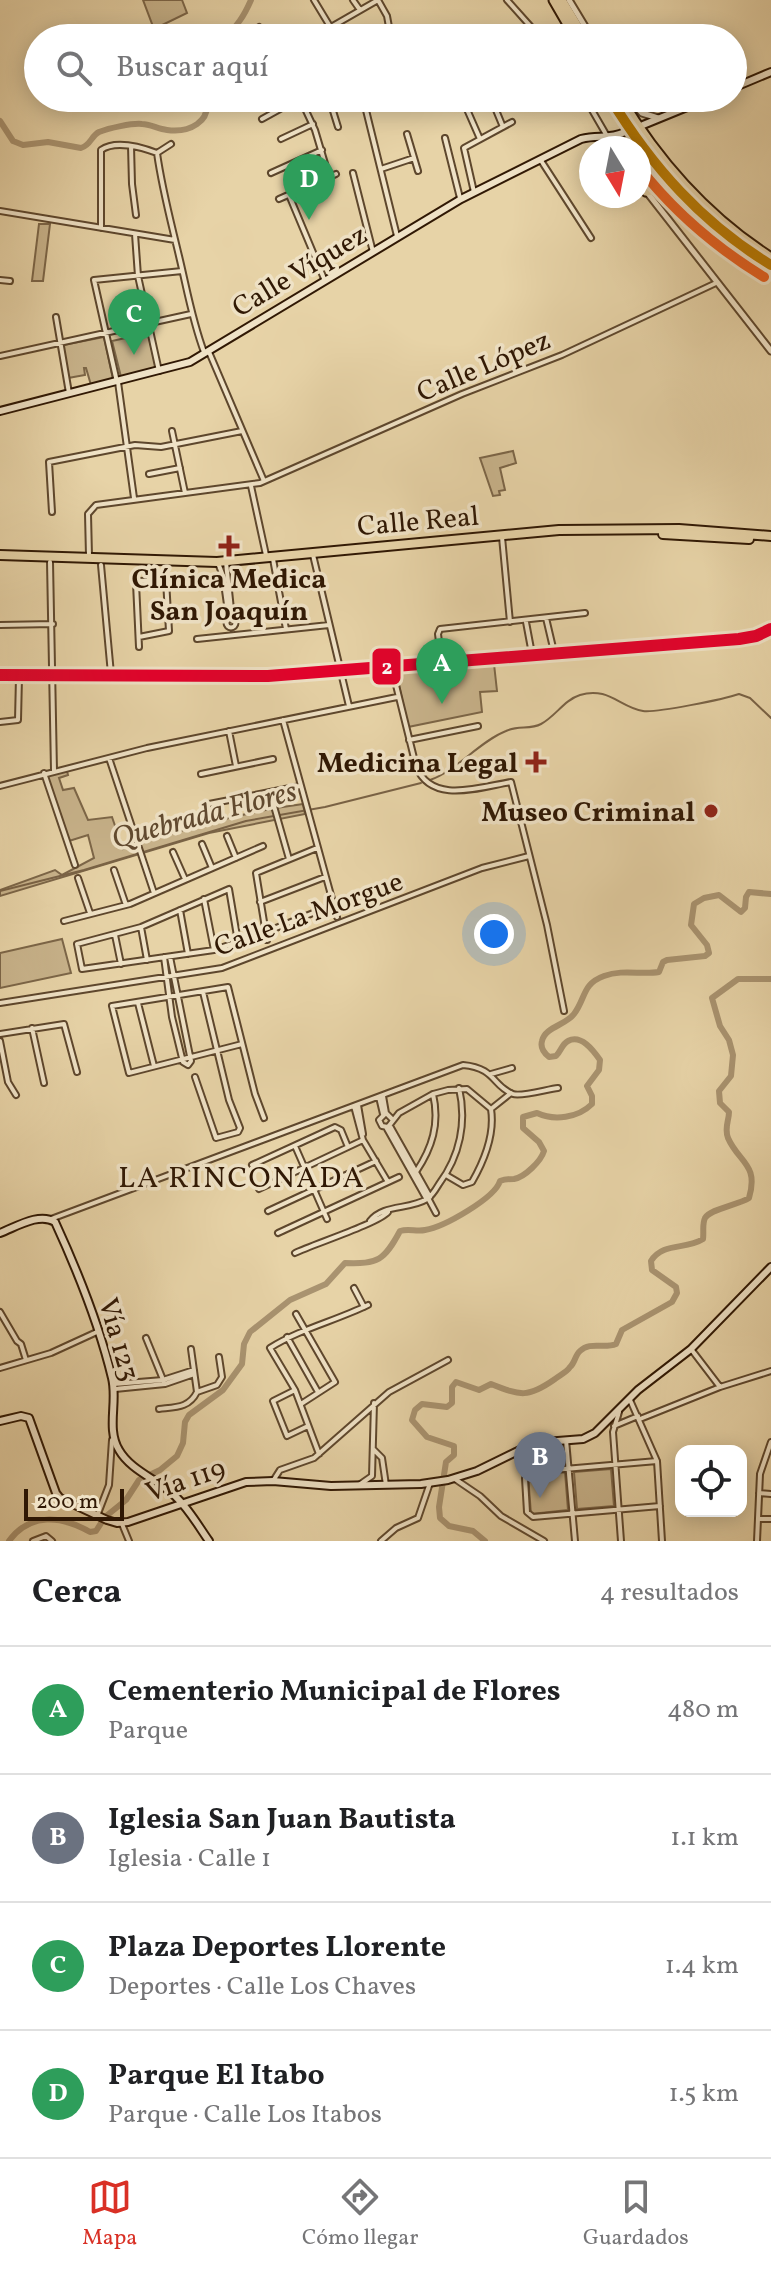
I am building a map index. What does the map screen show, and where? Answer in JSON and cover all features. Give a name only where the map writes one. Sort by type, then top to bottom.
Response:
[{"type":"highway","points":[[554,0],[568,24]]},
{"type":"highway","points":[[561,0],[575,24]]},
{"type":"highway","points":[[569,0],[573,20]]},
{"type":"highway","points":[[619,112],[634,136]]},
{"type":"highway","points":[[629,112],[657,155],[690,192],[727,226],[771,258]]},
{"type":"highway","points":[[651,162],[655,171],[651,177]]},
{"type":"highway","points":[[651,162],[700,214]]},
{"type":"highway","points":[[651,186],[671,189],[738,246],[771,265]]},
{"type":"highway","points":[[651,195],[656,205]]},
{"type":"main road","points":[[747,82],[771,72]]},
{"type":"main road","points":[[643,125],[674,112]]},
{"type":"main road","name":"Calle Víquez","points":[[614,136],[625,132]]},
{"type":"main road","name":"Calle Víquez","points":[[0,411],[190,362],[461,199],[579,140]]},
{"type":"main road","points":[[664,534],[679,529],[692,536]]},
{"type":"main road","name":"Calle Real","points":[[0,556],[152,566],[559,530],[679,529],[771,538]]},
{"type":"main road","name":"Calle Real","points":[[622,530],[771,538]]},
{"type":"main road","name":"Calle Real","points":[[0,556],[50,562]]},
{"type":"main road","points":[[30,556],[50,562],[67,560]]},
{"type":"main road","points":[[89,559],[101,565],[121,560]]},
{"type":"main road","name":"Calle Real","points":[[67,560],[222,562]]},
{"type":"main road","points":[[0,1233],[40,1219],[51,1219]]},
{"type":"main road","name":"Vía 123","points":[[51,1219],[63,1239],[99,1331],[114,1386],[113,1430]]},
{"type":"main road","name":"Vía 119","points":[[0,1421],[21,1416],[29,1418],[56,1493],[102,1518],[122,1524],[246,1482],[359,1486],[447,1479],[477,1471],[522,1449],[545,1442],[590,1436],[691,1349],[771,1267]]},
{"type":"main road","points":[[113,1430],[122,1454],[182,1505],[209,1541]]},
{"type":"street","points":[[314,0],[329,24]]},
{"type":"street","points":[[353,0],[360,10]]},
{"type":"street","points":[[336,24],[378,0],[388,24]]},
{"type":"street","points":[[507,0],[528,24]]},
{"type":"street","points":[[569,0],[584,24]]},
{"type":"street","points":[[262,119],[275,112]]},
{"type":"street","points":[[307,112],[329,177]]},
{"type":"street","points":[[333,112],[338,127]]},
{"type":"street","points":[[367,112],[397,236]]},
{"type":"street","points":[[468,112],[480,139]]},
{"type":"street","points":[[497,112],[503,127]]},
{"type":"street","points":[[593,112],[607,136]]},
{"type":"street","points":[[641,112],[659,118]]},
{"type":"street","points":[[474,192],[464,148],[512,122]]},
{"type":"street","points":[[281,139],[313,124]]},
{"type":"street","points":[[407,134],[418,171]]},
{"type":"street","points":[[445,138],[461,199]]},
{"type":"street","points":[[101,228],[102,149],[110,145],[131,146],[157,153],[171,144]]},
{"type":"street","points":[[131,146],[136,215]]},
{"type":"street","points":[[271,173],[322,150]]},
{"type":"street","points":[[157,153],[191,314],[264,481]]},
{"type":"street","points":[[381,169],[414,158]]},
{"type":"street","points":[[540,159],[591,238]]},
{"type":"street","points":[[353,173],[373,252]]},
{"type":"street","points":[[279,199],[336,174]]},
{"type":"street","points":[[289,195],[325,281]]},
{"type":"street","points":[[656,205],[771,351]]},
{"type":"street","points":[[0,211],[175,240]]},
{"type":"street","points":[[135,234],[138,276],[159,371]]},
{"type":"street","points":[[134,498],[118,383],[94,280],[182,271]]},
{"type":"street","points":[[0,280],[10,281]]},
{"type":"street","name":"Calle López","points":[[89,559],[90,509],[99,504],[251,486],[462,394],[562,355],[716,283]]},
{"type":"street","points":[[0,356],[191,314]]},
{"type":"street","points":[[56,317],[69,394]]},
{"type":"street","points":[[172,431],[185,493]]},
{"type":"street","points":[[52,512],[49,462],[126,446],[139,444],[156,447],[242,431]]},
{"type":"street","points":[[149,474],[180,468]]},
{"type":"street","points":[[251,486],[287,630]]},
{"type":"street","points":[[502,535],[510,622]]},
{"type":"street","points":[[313,552],[349,706]]},
{"type":"street","points":[[50,562],[54,771]]},
{"type":"street","points":[[222,562],[230,619]]},
{"type":"street","points":[[0,675],[109,676],[101,565]]},
{"type":"street","points":[[152,566],[152,580]]},
{"type":"street","points":[[139,637],[169,631],[167,582],[164,579],[139,580],[136,583],[139,647]]},
{"type":"street","points":[[442,665],[440,629],[585,613]]},
{"type":"street","points":[[343,673],[508,660],[554,652],[546,618]]},
{"type":"street","points":[[525,621],[532,654]]},
{"type":"street","points":[[0,625],[53,624]]},
{"type":"street","points":[[197,639],[330,625]]},
{"type":"street","points":[[392,669],[420,776],[431,787],[446,791],[511,782],[556,963],[564,1011]]},
{"type":"street","points":[[0,722],[18,720],[19,676]]},
{"type":"street","points":[[0,786],[229,731],[397,697]]},
{"type":"street","points":[[283,720],[337,917]]},
{"type":"street","points":[[409,740],[478,726]]},
{"type":"street","points":[[229,731],[236,766]]},
{"type":"street","points":[[109,758],[154,893]]},
{"type":"street","points":[[201,774],[273,759]]},
{"type":"street","points":[[44,773],[75,865]]},
{"type":"street","points":[[209,804],[300,786]]},
{"type":"street","points":[[270,792],[289,859]]},
{"type":"street","points":[[227,836],[236,858]]},
{"type":"street","points":[[202,844],[212,868]]},
{"type":"street","points":[[64,921],[126,905],[263,846]]},
{"type":"street","points":[[267,940],[256,873],[317,848]]},
{"type":"street","points":[[173,852],[185,880]]},
{"type":"street","name":"Calle La Morgue","points":[[0,1003],[235,964],[482,868],[529,856]]},
{"type":"street","points":[[114,870],[126,905]]},
{"type":"street","points":[[260,902],[325,877]]},
{"type":"street","points":[[78,878],[90,914]]},
{"type":"street","points":[[229,889],[239,942],[214,950],[83,969],[77,944],[141,927],[204,899],[229,889]]},
{"type":"street","points":[[204,899],[214,950]]},
{"type":"street","points":[[266,932],[333,905]]},
{"type":"street","points":[[180,910],[188,954]]},
{"type":"street","points":[[141,927],[147,960]]},
{"type":"street","points":[[115,934],[121,964]]},
{"type":"street","points":[[167,957],[190,1057]]},
{"type":"street","points":[[242,1044],[129,1073],[112,1006],[228,987],[264,1118]]},
{"type":"street","points":[[195,1077],[216,1138],[237,1133],[240,1129],[203,991]]},
{"type":"street","points":[[174,997],[169,1001],[182,1059]]},
{"type":"street","points":[[138,1002],[154,1066]]},
{"type":"street","points":[[0,1034],[64,1024],[77,1072]]},
{"type":"street","points":[[32,1028],[44,1083]]},
{"type":"street","points":[[0,1041],[3,1074],[16,1095]]},
{"type":"street","points":[[51,1219],[463,1065],[482,1068],[511,1093],[520,1095],[558,1088]]},
{"type":"street","points":[[490,1074],[512,1068]]},
{"type":"street","points":[[295,1253],[370,1221],[379,1212],[415,1203],[435,1190],[446,1175],[461,1136],[459,1088]]},
{"type":"street","points":[[388,1127],[399,1113],[433,1094],[459,1088],[474,1094],[491,1109],[492,1128],[488,1146],[472,1182],[463,1185],[446,1175]]},
{"type":"street","points":[[491,1109],[511,1093]]},
{"type":"street","points":[[416,1172],[436,1124],[433,1094]]},
{"type":"street","points":[[381,1096],[386,1114],[393,1120]]},
{"type":"street","points":[[356,1106],[363,1138],[388,1182]]},
{"type":"street","points":[[399,1113],[386,1114],[379,1122],[388,1127],[427,1196]]},
{"type":"street","points":[[252,1165],[337,1127],[348,1147]]},
{"type":"street","points":[[388,1127],[436,1213]]},
{"type":"street","points":[[259,1189],[363,1138]]},
{"type":"street","points":[[295,1146],[327,1219]]},
{"type":"street","points":[[268,1211],[376,1161]]},
{"type":"street","points":[[411,1163],[422,1163]]},
{"type":"street","points":[[278,1233],[399,1177]]},
{"type":"street","points":[[319,1454],[295,1390],[270,1348],[287,1337],[330,1323],[366,1306],[354,1288]]},
{"type":"street","points":[[0,1312],[21,1344],[26,1360]]},
{"type":"street","points":[[296,1314],[335,1382],[301,1404]]},
{"type":"street","points":[[0,1368],[51,1353],[99,1331]]},
{"type":"street","points":[[287,1337],[318,1392]]},
{"type":"street","points":[[146,1338],[164,1382]]},
{"type":"street","points":[[159,1409],[184,1406],[197,1392],[191,1349]]},
{"type":"street","points":[[691,1349],[720,1387]]},
{"type":"street","points":[[197,1392],[212,1388],[220,1381],[219,1357]]},
{"type":"street","points":[[273,1481],[280,1470],[304,1464],[319,1454],[389,1392],[448,1360]]},
{"type":"street","points":[[613,1426],[771,1371]]},
{"type":"street","points":[[114,1386],[164,1382],[194,1372]]},
{"type":"street","points":[[295,1390],[273,1401],[287,1436],[309,1425]]},
{"type":"street","points":[[630,1400],[657,1461],[662,1541]]},
{"type":"street","points":[[359,1486],[372,1476],[374,1403]]},
{"type":"street","points":[[620,1410],[613,1426],[621,1541]]},
{"type":"street","points":[[102,1518],[109,1485],[113,1430]]},
{"type":"street","points":[[566,1440],[575,1541]]},
{"type":"street","points":[[757,1541],[760,1474],[771,1442]]},
{"type":"street","points":[[373,1449],[382,1458],[386,1485]]},
{"type":"street","points":[[657,1461],[569,1468],[527,1474],[525,1478],[529,1516],[660,1506]]},
{"type":"street","points":[[447,1479],[480,1496],[501,1516],[544,1541]]},
{"type":"street","points":[[381,1541],[391,1531],[420,1515],[430,1482]]},
{"type":"street","points":[[759,1493],[771,1494]]},
{"type":"street","points":[[759,1519],[771,1519]]},
{"type":"street","points":[[122,1524],[129,1541]]},
{"type":"street","points":[[33,1541],[48,1536],[52,1541]]},
{"type":"shaded area","points":[[143,0],[182,0],[187,13],[164,24],[152,24]]},
{"type":"shaded area","points":[[39,224],[50,224],[43,281],[32,281]]},
{"type":"shaded area","points":[[148,333],[156,368],[121,377],[112,341]]},
{"type":"shaded area","points":[[104,337],[113,379],[91,385],[86,368],[85,375],[68,378],[63,345]]},
{"type":"shaded area","points":[[513,451],[516,463],[500,468],[505,490],[493,496],[480,458]]},
{"type":"shaded area","points":[[494,664],[497,691],[480,692],[482,712],[408,727],[396,671]]},
{"type":"shaded area","points":[[67,771],[68,775],[59,778],[63,790],[74,788],[88,820],[112,817],[123,849],[257,812],[303,804],[305,814],[209,833],[0,896],[0,890],[55,870],[62,875],[94,858],[88,835],[69,841],[47,776]]},
{"type":"shaded area","points":[[62,939],[71,973],[0,988],[0,953]]},
{"type":"shaded area","points":[[611,1469],[614,1506],[577,1509],[574,1472]]},
{"type":"shaded area","points":[[565,1472],[568,1510],[531,1514],[528,1475]]},
{"type":"waterway","points":[[237,24],[251,0]]},
{"type":"waterway","points":[[0,121],[13,141],[23,145],[48,142],[81,148],[99,132],[120,126],[145,124],[175,130],[191,128],[206,112]]},
{"type":"waterway","name":"Quebrada Flores","points":[[430,780],[496,736],[510,729],[541,724],[569,701],[590,693],[606,695],[643,711],[691,705],[739,694],[750,698],[771,718]]},
{"type":"waterway","name":"Quebrada Flores","points":[[0,891],[84,870],[246,821],[325,807],[421,783]]},
{"type":"waterway","points":[[9,1541],[17,1532],[36,1521],[58,1520],[90,1532],[96,1531],[105,1517],[126,1500],[139,1480],[160,1470],[177,1456],[189,1415],[223,1390],[242,1364],[244,1344],[250,1332],[290,1300],[326,1284],[345,1263],[379,1259],[400,1231],[425,1230],[444,1223],[479,1203],[500,1181],[518,1178],[528,1172],[544,1151],[523,1128],[523,1117],[537,1113],[566,1117],[586,1109],[592,1104],[587,1086],[599,1070],[600,1060],[586,1044],[578,1040],[568,1041],[556,1056],[549,1057],[542,1046],[547,1032],[574,1014],[588,987],[597,979],[618,973],[659,972],[667,960],[709,953],[707,945],[691,925],[694,904],[719,895],[741,912],[749,892],[771,894]]},
{"type":"waterway","points":[[485,1541],[473,1531],[449,1526],[440,1518],[446,1462],[454,1455],[454,1446],[427,1437],[412,1420],[415,1410],[422,1404],[447,1407],[452,1403],[452,1387],[456,1382],[479,1390],[491,1384],[517,1393],[531,1392],[567,1370],[584,1348],[616,1344],[622,1330],[672,1302],[677,1293],[676,1287],[652,1270],[651,1261],[662,1251],[703,1239],[705,1218],[749,1198],[751,1187],[750,1171],[727,1134],[729,1112],[720,1103],[719,1091],[731,1076],[733,1055],[712,998],[738,979],[771,979]]},
{"type":"transit line","points":[[619,112],[680,192],[723,231],[771,265]]},
{"type":"transit line","name":"200","points":[[651,181],[696,228],[764,277]]},
{"type":"transit line","name":"2","points":[[0,675],[268,676],[739,639],[771,629]]},
{"type":"place","name":"Parque El Itabo","points":[[309,220]]},
{"type":"place","name":"Plaza Deportes Llorente","points":[[134,355]]},
{"type":"place","name":"Clínica Medica San Joaquín","points":[[229,546]]},
{"type":"place","name":"Cementerio Municipal de Flores","points":[[442,704]]},
{"type":"place","name":"Medicina Legal","points":[[536,762]]},
{"type":"place","name":"Museo Criminal","points":[[711,811]]},
{"type":"place","name":"Iglesia San Juan Bautista","points":[[540,1498]]},
{"type":"district","name":"LA RINCONADA","points":[[242,1177]]}]
